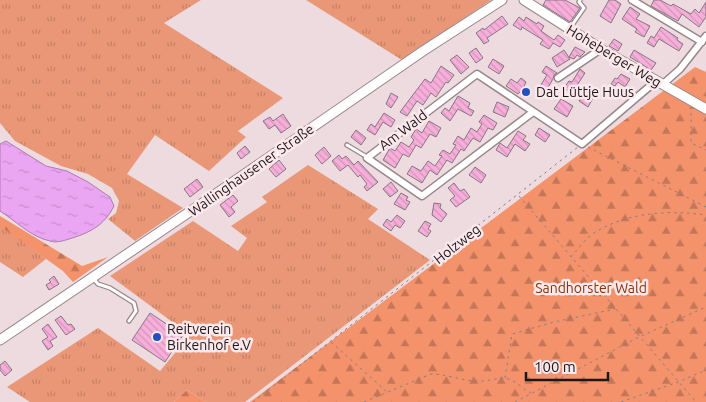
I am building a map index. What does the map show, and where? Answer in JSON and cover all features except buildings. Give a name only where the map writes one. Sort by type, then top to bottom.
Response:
[{"type":"street","name":"Wallinghausener Straße","points":[[0,340],[423,51],[502,0]]},
{"type":"street","name":"Hoheberger Weg","points":[[524,0],[601,49],[706,109]]},
{"type":"street","points":[[582,144],[659,83],[680,69],[704,39],[632,0]]},
{"type":"street","points":[[558,78],[601,49]]},
{"type":"street","name":"Am Wald","points":[[533,112],[422,196],[367,158],[477,74],[582,144]]},
{"type":"lane","points":[[570,29],[584,8],[579,2],[580,0]]},
{"type":"lane","points":[[348,145],[367,158]]},
{"type":"lane","points":[[92,278],[98,284],[110,288],[134,303],[136,310],[129,321]]},
{"type":"path","points":[[692,113],[691,143],[706,150]]},
{"type":"path","name":"Holzweg","points":[[253,402],[582,144]]},
{"type":"path","points":[[582,144],[706,206]]},
{"type":"path","points":[[518,196],[696,402]]},
{"type":"path","points":[[571,257],[597,230],[615,223],[651,213],[693,213],[706,215]]},
{"type":"path","points":[[515,402],[639,337],[706,307]]},
{"type":"path","points":[[505,378],[512,334],[554,322],[616,309]]},
{"type":"path","points":[[331,342],[386,392]]},
{"type":"path","points":[[621,402],[706,370]]},
{"type":"path","points":[[364,402],[431,374],[443,374],[480,381],[505,378],[532,393]]},
{"type":"green space","points":[[0,0],[201,0],[164,23],[283,98],[238,131],[246,137],[209,171],[155,135],[127,174],[183,208],[135,241],[108,219],[116,213],[119,201],[112,188],[88,174],[61,166],[15,141],[0,123]]},
{"type":"green space","points":[[306,0],[491,0],[402,60]]},
{"type":"green space","name":"Sandhorster Wald","points":[[695,67],[706,72],[706,402],[250,402]]},
{"type":"green space","points":[[308,165],[378,209],[368,219],[430,260],[245,402],[206,402],[187,390],[174,402],[30,402],[7,387],[98,328],[160,371],[190,335],[110,276],[193,221],[238,251],[247,238],[231,226],[267,202],[262,197]]},
{"type":"green space","points":[[0,216],[82,266],[108,257],[73,282],[63,271],[0,226]]},
{"type":"green space","points":[[0,224],[46,259],[23,277],[0,262]]},
{"type":"green space","points":[[187,390],[206,402],[174,402]]},
{"type":"water","points":[[6,141],[46,166],[67,171],[110,197],[114,206],[106,219],[95,228],[76,237],[52,242],[36,236],[0,211],[0,144]]},
{"type":"place","name":"Dat Lüttje Huus","points":[[526,92]]},
{"type":"place","name":"Reitverein Birkenhof e.V","points":[[157,337]]}]
